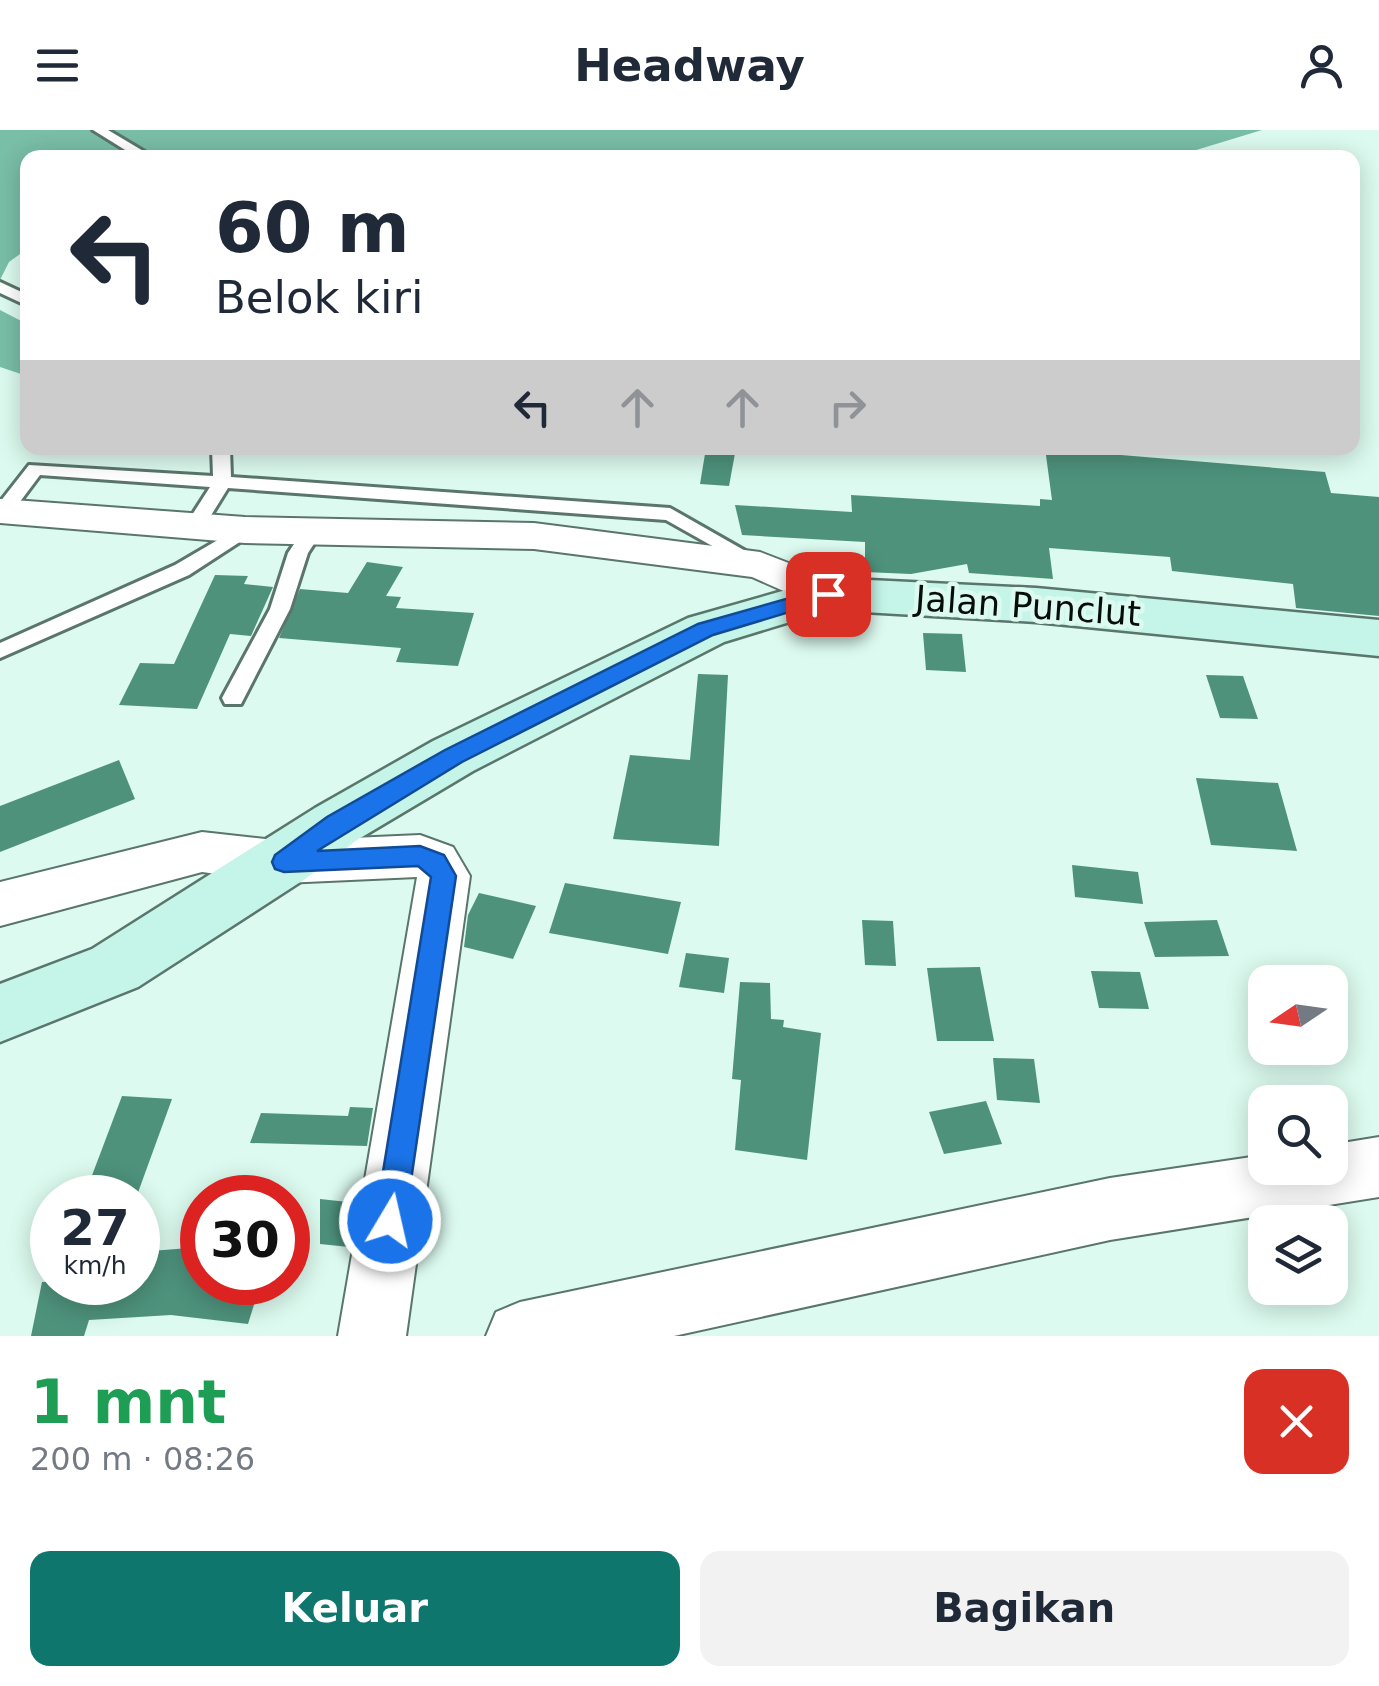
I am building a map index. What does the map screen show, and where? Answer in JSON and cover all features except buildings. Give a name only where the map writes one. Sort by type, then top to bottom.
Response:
[{"type":"main road","name":"Jalan Punclut","points":[[0,1013],[115,968],[284,862],[336,824],[454,756],[706,630],[828,594],[1036,605],[1379,638]]},
{"type":"street","points":[[1,511],[246,530],[534,536],[760,565],[828,594]]},
{"type":"street","points":[[0,904],[183,855],[222,852],[284,862],[420,856],[435,862],[444,876],[372,1336]]},
{"type":"street","points":[[520,1336],[1110,1209],[1379,1166]]},
{"type":"lane","points":[[100,130],[135,150]]},
{"type":"lane","points":[[195,526],[222,484],[221,455]]},
{"type":"lane","points":[[1,511],[35,469],[670,514],[686,527],[760,565]]},
{"type":"lane","points":[[0,651],[182,570],[246,530]]},
{"type":"lane","points":[[232,698],[280,609],[298,553],[311,533]]},
{"type":"green space","points":[[0,130],[1262,130],[1196,150],[20,150],[20,254],[9,262],[0,280]]},
{"type":"green space","points":[[0,310],[20,320],[20,374],[0,367]]},
{"type":"route","points":[[390,1221],[444,876],[435,862],[420,856],[284,862],[336,824],[454,756],[706,630],[828,594]]}]
